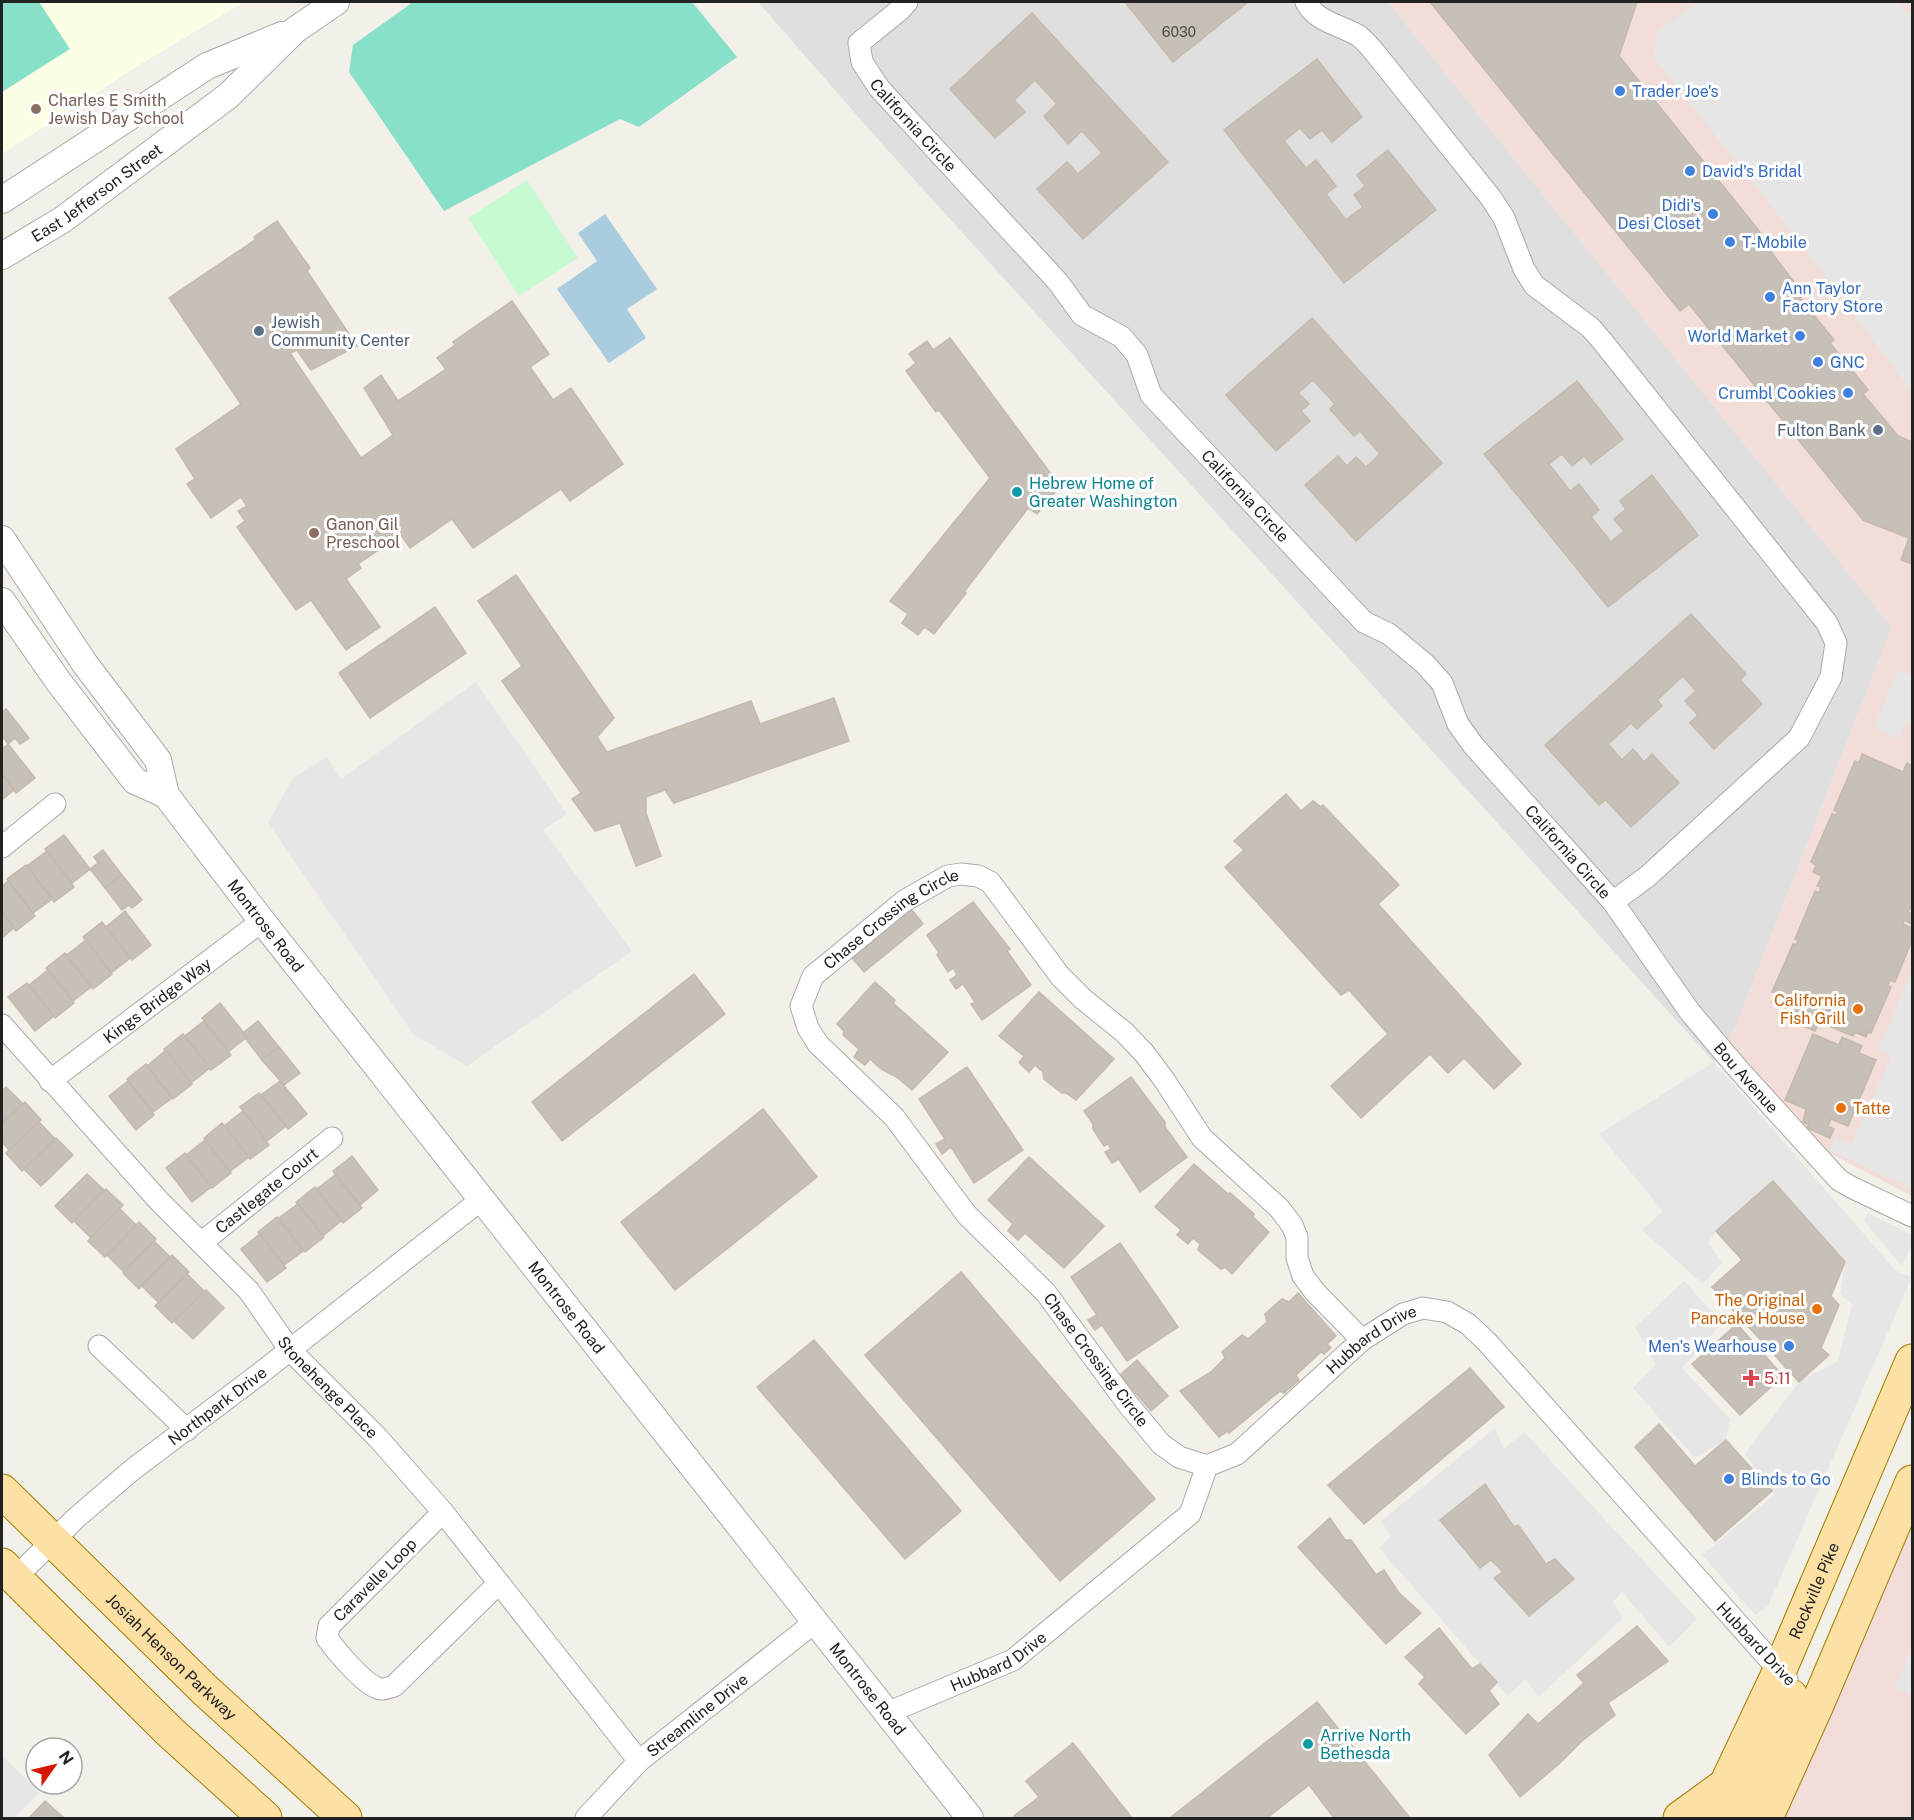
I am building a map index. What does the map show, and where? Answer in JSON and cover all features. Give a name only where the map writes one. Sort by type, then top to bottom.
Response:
[{"type":"main road","name":"Rockville Pike","points":[[1766,1818],[1797,1688],[1912,1361]]},
{"type":"main road","name":"Rockville Pike","points":[[1710,1818],[1726,1785],[1797,1688],[1912,1482]]},
{"type":"main road","name":"Josiah Henson Parkway","points":[[2,1491],[205,1690],[345,1818]]},
{"type":"main road","points":[[8,1571],[170,1731],[265,1818]]},
{"type":"main road","points":[[1739,1818],[1797,1688]]},
{"type":"main road","points":[[1680,1818],[1726,1785]]},
{"type":"street","name":"East Jefferson Street","points":[[2,256],[62,220],[228,96],[295,30],[336,2]]},
{"type":"street","name":"California Circle","points":[[907,2],[859,43],[862,62],[879,88],[1058,282],[1082,315],[1122,337],[1137,355],[1151,395],[1364,622],[1389,634],[1425,664],[1442,683],[1458,724],[1473,745],[1612,902],[1648,876],[1799,738],[1831,677],[1836,643],[1827,623],[1603,342],[1591,328],[1534,285],[1524,268],[1504,218],[1491,198],[1376,54],[1360,37],[1318,17],[1306,2]]},
{"type":"street","name":"East Jefferson Street","points":[[2,200],[207,66],[295,30]]},
{"type":"street","name":"Montrose Road","points":[[2,539],[85,664],[158,760],[166,795],[262,921],[970,1818]]},
{"type":"street","name":"Montrose Road","points":[[2,601],[58,681],[135,781],[166,795]]},
{"type":"street","points":[[2,847],[55,804]]},
{"type":"street","name":"Chase Crossing Circle","points":[[1207,1466],[1179,1457],[1161,1444],[1120,1394],[1046,1293],[967,1215],[894,1117],[818,1044],[808,1028],[801,1006],[813,976],[845,948],[904,901],[948,876],[961,874],[978,876],[990,882],[1060,976],[1083,999],[1124,1032],[1144,1053],[1202,1138],[1279,1208],[1292,1225],[1297,1237],[1297,1258],[1303,1276],[1315,1292],[1362,1340]]},
{"type":"street","name":"Bou Avenue","points":[[1612,902],[1690,1012],[1754,1087],[1839,1179],[1912,1216]]},
{"type":"street","name":"Kings Bridge Way","points":[[50,1081],[262,921]]},
{"type":"street","name":"Stonehenge Place","points":[[2,1025],[159,1201],[249,1291],[290,1350],[378,1438],[443,1512],[639,1761]]},
{"type":"street","name":"Castlegate Court","points":[[201,1243],[332,1138]]},
{"type":"street","name":"Northpark Drive","points":[[8,1571],[52,1541],[132,1470],[290,1350],[482,1199]]},
{"type":"street","name":"Hubbard Drive","points":[[887,1713],[1013,1660],[1190,1515],[1207,1466],[1236,1454],[1362,1340],[1403,1314],[1424,1308],[1447,1312],[1468,1324],[1496,1351],[1797,1688]]},
{"type":"street","points":[[99,1346],[186,1430]]},
{"type":"street","name":"Caravelle Loop","points":[[443,1512],[329,1626],[327,1638],[338,1654],[374,1687],[383,1690],[394,1686],[498,1584]]},
{"type":"street","name":"Streamline Drive","points":[[586,1818],[639,1761],[815,1622]]},
{"type":"shaded area","name":"Charles E Smith Jewish Day School","points":[[2,2],[244,2],[141,64],[2,154]]},
{"type":"shaded area","points":[[758,2],[1388,2],[1892,627],[1736,1026],[1714,1062],[882,144]]},
{"type":"shaded area","points":[[1388,2],[1912,2],[1912,1196],[1818,1147],[1728,1039],[1736,1026],[1892,627]]},
{"type":"shaded area","points":[[1699,2],[1898,2],[1912,19],[1912,392],[1798,240],[1654,58],[1657,32]]},
{"type":"shaded area","points":[[1898,670],[1912,676],[1912,724],[1906,722],[1899,739],[1874,728]]},
{"type":"shaded area","points":[[476,682],[567,814],[543,830],[632,951],[467,1066],[414,1035],[268,823],[293,778],[327,757],[341,779]]},
{"type":"shaded area","points":[[1912,972],[1912,1188],[1828,1150],[1835,1137],[1852,1144],[1892,1055],[1878,1049]]},
{"type":"shaded area","points":[[1714,1062],[1897,1272],[1912,1277],[1768,1606],[1755,1615],[1702,1555],[1774,1495],[1745,1454],[1799,1382],[1838,1361],[1852,1304],[1840,1294],[1845,1262],[1772,1182],[1716,1231],[1708,1243],[1722,1262],[1703,1284],[1642,1230],[1663,1211],[1599,1134]]},
{"type":"shaded area","points":[[1868,1213],[1912,1235],[1912,1245],[1902,1266],[1864,1221]]},
{"type":"shaded area","points":[[1684,1281],[1722,1323],[1682,1368],[1730,1419],[1726,1440],[1695,1458],[1633,1388],[1656,1365],[1635,1327]]},
{"type":"shaded area","points":[[1495,1428],[1504,1449],[1524,1432],[1697,1619],[1669,1647],[1622,1592],[1613,1602],[1623,1618],[1539,1697],[1525,1679],[1508,1696],[1379,1548],[1391,1536],[1381,1521]],"holes":[[[1485,1484],[1514,1527],[1519,1526],[1546,1564],[1555,1559],[1574,1579],[1529,1616],[1494,1578],[1503,1572],[1491,1560],[1480,1567]]]},
{"type":"shaded area","points":[[1912,1482],[1912,1818],[1766,1818]]},
{"type":"shaded area","points":[[1912,1647],[1912,1696],[1895,1688]]},
{"type":"shaded area","points":[[2,1755],[24,1778],[24,1796],[36,1796],[14,1818],[2,1818]]},
{"type":"green space","points":[[2,2],[39,2],[70,49],[2,92]]},
{"type":"green space","points":[[413,2],[692,2],[737,57],[639,127],[620,119],[444,211],[349,72],[353,45]]},
{"type":"green space","points":[[527,180],[578,258],[519,296],[468,218]]},
{"type":"water","points":[[605,214],[657,289],[627,309],[646,338],[609,363],[557,289],[597,261],[578,233]]},
{"type":"building","points":[[1125,2],[1248,2],[1173,62]]},
{"type":"building","points":[[1430,2],[1637,2],[1619,56],[1768,242],[1765,244],[1801,291],[1797,294],[1834,340],[1830,343],[1868,390],[1863,394],[1898,436],[1912,442],[1912,564],[1901,560],[1909,538],[1863,520],[1689,304],[1680,311]]},
{"type":"building","points":[[1032,13],[1168,162],[1083,239],[1037,189],[1067,162],[1078,174],[1102,153],[1082,131],[1068,144],[1044,116],[1057,104],[1035,80],[1014,100],[1025,112],[995,138],[950,89]]},
{"type":"building","points":[[1317,59],[1362,117],[1332,142],[1322,130],[1310,139],[1300,128],[1284,141],[1306,168],[1316,160],[1336,186],[1326,194],[1346,220],[1363,207],[1354,195],[1365,186],[1357,175],[1388,150],[1436,210],[1344,283],[1224,130]]},
{"type":"building","points":[[277,221],[310,268],[307,271],[357,346],[311,370],[297,350],[290,353],[361,458],[393,435],[364,388],[381,375],[398,401],[446,369],[437,358],[455,345],[453,342],[512,301],[549,354],[530,367],[553,400],[571,388],[623,464],[570,501],[561,489],[473,548],[452,519],[410,548],[401,535],[358,564],[361,568],[346,579],[380,627],[346,650],[311,600],[296,610],[237,527],[245,521],[238,511],[247,506],[241,497],[211,518],[187,484],[195,479],[176,449],[241,404],[169,298],[255,240],[254,237]]},
{"type":"building","points":[[1312,318],[1442,463],[1356,541],[1305,485],[1338,456],[1347,466],[1356,457],[1366,467],[1380,454],[1360,431],[1354,436],[1330,409],[1335,404],[1313,380],[1298,393],[1309,404],[1301,411],[1310,421],[1276,451],[1226,395]]},
{"type":"building","name":"Hebrew Home of Greater Washington","points":[[950,338],[1060,486],[1037,514],[1028,508],[934,634],[924,627],[918,635],[902,623],[908,614],[890,601],[990,478],[939,410],[936,412],[906,371],[916,363],[909,354],[927,341],[933,350]]},
{"type":"building","points":[[1577,381],[1623,439],[1591,464],[1584,456],[1572,466],[1562,454],[1549,464],[1570,491],[1579,484],[1599,510],[1591,517],[1611,542],[1624,531],[1614,519],[1626,509],[1620,501],[1652,475],[1698,535],[1608,607],[1484,454]]},
{"type":"building","points":[[516,575],[614,718],[597,737],[607,752],[751,701],[760,724],[834,698],[849,741],[674,803],[665,790],[646,797],[646,813],[661,856],[636,866],[620,823],[595,831],[572,799],[581,793],[502,681],[522,666],[478,601]]},
{"type":"building","points":[[435,607],[466,653],[370,718],[339,673]]},
{"type":"building","points":[[1691,614],[1746,674],[1740,680],[1762,704],[1714,749],[1690,723],[1698,715],[1685,701],[1696,691],[1683,676],[1657,700],[1662,706],[1637,729],[1631,723],[1608,744],[1622,760],[1633,749],[1644,762],[1652,754],[1679,783],[1631,827],[1606,800],[1599,805],[1545,745]]},
{"type":"building","points":[[6,709],[29,738],[20,744],[15,738],[8,744],[2,736],[2,713]]},
{"type":"building","points":[[8,744],[35,778],[16,793],[2,774],[2,749]]},
{"type":"building","points":[[1862,754],[1903,772],[1907,763],[1912,766],[1912,909],[1910,908],[1908,912],[1912,914],[1912,924],[1904,920],[1903,924],[1912,928],[1910,932],[1912,940],[1895,982],[1890,980],[1888,985],[1891,987],[1871,1033],[1868,1032],[1866,1037],[1855,1032],[1853,1036],[1819,1022],[1815,1031],[1796,1023],[1800,1014],[1772,1002],[1776,993],[1772,992],[1793,944],[1796,945],[1798,940],[1795,939],[1815,891],[1819,893],[1821,887],[1817,886],[1822,876],[1813,872],[1816,865],[1811,862],[1832,814],[1836,815],[1838,812],[1834,810],[1855,761],[1859,763]]},
{"type":"building","points":[[2,774],[14,790],[2,800]]},
{"type":"building","points":[[1286,794],[1301,811],[1313,801],[1321,807],[1323,805],[1399,885],[1378,904],[1521,1064],[1494,1089],[1464,1058],[1448,1073],[1430,1054],[1361,1118],[1331,1086],[1388,1034],[1349,990],[1341,995],[1225,867],[1244,850],[1234,841]]},
{"type":"building","points":[[64,835],[90,869],[72,883],[45,849]]},
{"type":"building","points":[[103,850],[122,875],[105,888],[90,869],[98,863],[94,857]]},
{"type":"building","points":[[47,851],[74,887],[54,902],[27,866]]},
{"type":"building","points":[[26,865],[52,899],[33,913],[7,879]]},
{"type":"building","points":[[122,875],[142,900],[132,908],[129,905],[122,910],[105,888]]},
{"type":"building","points":[[8,881],[35,916],[16,931],[2,912],[2,887]]},
{"type":"building","points":[[973,902],[1010,949],[1007,951],[1031,985],[982,1020],[971,1004],[975,1002],[963,984],[956,989],[950,980],[957,975],[953,968],[948,972],[927,935]]},
{"type":"building","points":[[908,905],[923,924],[864,972],[849,954]]},
{"type":"building","points":[[125,911],[151,945],[132,960],[106,927]]},
{"type":"building","points":[[2,912],[14,928],[2,938]]},
{"type":"building","points":[[102,922],[130,958],[111,973],[83,937]]},
{"type":"building","points":[[86,940],[112,974],[93,989],[67,955]]},
{"type":"building","points":[[65,953],[91,987],[73,1001],[46,968]]},
{"type":"building","points":[[48,970],[74,1003],[55,1018],[29,985]]},
{"type":"building","points":[[694,974],[725,1014],[562,1141],[532,1102]]},
{"type":"building","points":[[875,982],[895,1000],[893,1003],[948,1052],[912,1090],[870,1059],[865,1065],[854,1057],[859,1049],[843,1035],[844,1031],[837,1024]]},
{"type":"building","points":[[27,983],[54,1016],[35,1031],[8,997]]},
{"type":"building","points":[[1039,992],[1114,1059],[1076,1100],[1062,1093],[1044,1079],[1043,1072],[1035,1065],[1029,1072],[1019,1063],[1024,1056],[999,1036]]},
{"type":"building","points":[[220,1003],[247,1037],[228,1052],[202,1018]]},
{"type":"building","points":[[204,1021],[231,1055],[211,1070],[185,1036]]},
{"type":"building","points":[[258,1021],[279,1047],[262,1060],[243,1033]]},
{"type":"building","points":[[183,1034],[210,1068],[191,1083],[164,1049]]},
{"type":"building","points":[[1813,1034],[1839,1045],[1842,1037],[1862,1046],[1859,1053],[1876,1060],[1848,1126],[1831,1119],[1828,1126],[1834,1129],[1830,1138],[1807,1128],[1809,1125],[1803,1122],[1806,1109],[1785,1100]]},
{"type":"building","points":[[279,1047],[300,1073],[284,1085],[262,1060]]},
{"type":"building","points":[[166,1050],[192,1084],[173,1099],[147,1066]]},
{"type":"building","points":[[146,1064],[172,1098],[153,1112],[127,1079]]},
{"type":"building","points":[[967,1067],[1023,1150],[974,1183],[951,1147],[942,1154],[936,1144],[945,1139],[919,1099]]},
{"type":"building","points":[[1131,1077],[1165,1122],[1165,1127],[1187,1157],[1140,1192],[1119,1159],[1112,1163],[1105,1152],[1111,1149],[1108,1144],[1104,1146],[1084,1111]]},
{"type":"building","points":[[128,1081],[154,1115],[136,1130],[109,1096]]},
{"type":"building","points":[[280,1081],[307,1114],[288,1129],[261,1095]]},
{"type":"building","points":[[6,1087],[23,1104],[2,1124],[2,1091]]},
{"type":"building","points":[[259,1093],[286,1126],[267,1141],[240,1107]]},
{"type":"building","points":[[25,1102],[41,1120],[9,1150],[2,1142],[2,1124]]},
{"type":"building","points":[[763,1109],[817,1177],[675,1290],[621,1222]]},
{"type":"building","points":[[243,1111],[269,1145],[250,1159],[224,1126]]},
{"type":"building","points":[[39,1122],[55,1139],[22,1171],[6,1153]]},
{"type":"building","points":[[222,1123],[249,1157],[229,1172],[204,1138]]},
{"type":"building","points":[[56,1138],[73,1155],[41,1186],[24,1169]]},
{"type":"building","points":[[205,1140],[231,1173],[212,1188],[186,1155]]},
{"type":"building","points":[[185,1153],[211,1187],[192,1202],[166,1168]]},
{"type":"building","points":[[352,1156],[378,1190],[360,1205],[333,1171]]},
{"type":"building","points":[[1029,1157],[1104,1226],[1064,1268],[1025,1233],[1018,1240],[1008,1231],[1013,1224],[988,1200]]},
{"type":"building","points":[[1194,1164],[1254,1214],[1253,1217],[1269,1232],[1232,1274],[1225,1267],[1221,1269],[1198,1250],[1200,1244],[1193,1238],[1188,1244],[1177,1235],[1181,1230],[1155,1207]]},
{"type":"building","points":[[87,1174],[104,1190],[72,1223],[55,1206]]},
{"type":"building","points":[[335,1175],[362,1208],[343,1223],[317,1189]]},
{"type":"building","points":[[1773,1181],[1845,1262],[1831,1296],[1839,1305],[1821,1348],[1829,1355],[1799,1382],[1712,1287],[1742,1260],[1716,1231]]},
{"type":"building","points":[[315,1187],[341,1221],[323,1236],[296,1202]]},
{"type":"building","points":[[106,1189],[123,1205],[91,1238],[74,1221]]},
{"type":"building","points":[[298,1204],[324,1237],[305,1252],[279,1218]]},
{"type":"building","points":[[120,1209],[136,1225],[105,1257],[88,1241]]},
{"type":"building","points":[[277,1217],[303,1251],[284,1265],[258,1232]]},
{"type":"building","points":[[139,1222],[156,1239],[124,1272],[107,1255]]},
{"type":"building","points":[[260,1234],[286,1268],[267,1282],[241,1249]]},
{"type":"building","points":[[154,1241],[170,1257],[139,1289],[123,1273]]},
{"type":"building","points":[[1120,1243],[1178,1327],[1127,1361],[1102,1325],[1095,1330],[1088,1320],[1097,1315],[1071,1277]]},
{"type":"building","points":[[172,1255],[189,1272],[159,1303],[142,1286]]},
{"type":"building","points":[[961,1272],[1155,1499],[1060,1581],[865,1355]]},
{"type":"building","points":[[187,1274],[204,1291],[172,1323],[155,1306]]},
{"type":"building","points":[[206,1290],[224,1308],[193,1339],[174,1321]]},
{"type":"building","points":[[1298,1293],[1336,1336],[1327,1344],[1331,1348],[1324,1354],[1321,1352],[1296,1375],[1299,1380],[1284,1393],[1280,1391],[1229,1433],[1228,1431],[1219,1437],[1180,1391],[1211,1372],[1225,1358],[1222,1352],[1242,1335],[1248,1339],[1267,1322],[1265,1314],[1282,1299],[1289,1302]]},
{"type":"building","points":[[1737,1324],[1783,1376],[1740,1415],[1692,1364]]},
{"type":"building","points":[[814,1340],[961,1511],[905,1559],[757,1387]]},
{"type":"building","points":[[1137,1360],[1168,1396],[1151,1411],[1120,1375]]},
{"type":"building","points":[[1470,1368],[1504,1407],[1364,1524],[1328,1485]]},
{"type":"building","points":[[1659,1424],[1695,1466],[1726,1440],[1772,1491],[1715,1541],[1635,1447]]},
{"type":"building","points":[[1485,1484],[1514,1527],[1518,1525],[1546,1564],[1555,1559],[1574,1579],[1529,1616],[1494,1578],[1503,1572],[1491,1560],[1480,1568],[1440,1520]]},
{"type":"building","points":[[1330,1518],[1345,1540],[1351,1540],[1376,1575],[1384,1570],[1399,1593],[1421,1613],[1386,1644],[1298,1547]]},
{"type":"building","points":[[1637,1626],[1668,1661],[1608,1703],[1615,1715],[1582,1741],[1520,1797],[1489,1755],[1528,1714],[1538,1724],[1584,1683],[1577,1675]]},
{"type":"building","points":[[1439,1628],[1472,1669],[1480,1664],[1497,1682],[1489,1691],[1499,1704],[1466,1734],[1419,1684],[1425,1677],[1405,1657]]},
{"type":"building","name":"Arrive North Bethesda","points":[[1317,1702],[1410,1818],[1334,1818],[1309,1785],[1267,1818],[1170,1818]]},
{"type":"building","points":[[1073,1743],[1132,1818],[1016,1818],[1014,1816],[1039,1797],[1026,1781]]},
{"type":"building","points":[[45,1801],[64,1818],[29,1818]]},
{"type":"place","name":"Trader Joe's","points":[[1620,91]]},
{"type":"place","name":"Charles E Smith Jewish Day School","points":[[36,109]]},
{"type":"place","name":"David's Bridal","points":[[1690,171]]},
{"type":"place","name":"Didi's Desi Closet","points":[[1713,214]]},
{"type":"place","name":"T-Mobile","points":[[1730,242]]},
{"type":"place","name":"Ann Taylor Factory Store","points":[[1770,297]]},
{"type":"place","name":"Jewish Community Center","points":[[259,331]]},
{"type":"place","name":"World Market","points":[[1800,336]]},
{"type":"place","name":"GNC","points":[[1818,362]]},
{"type":"place","name":"Crumbl Cookies","points":[[1848,393]]},
{"type":"place","name":"Fulton Bank","points":[[1878,430]]},
{"type":"place","name":"Hebrew Home of Greater Washington","points":[[1017,492]]},
{"type":"place","name":"Ganon Gil Preschool","points":[[314,533]]},
{"type":"place","name":"California Fish Grill","points":[[1858,1009]]},
{"type":"place","name":"Tatte","points":[[1841,1108]]},
{"type":"place","name":"The Original Pancake House","points":[[1817,1309]]},
{"type":"place","name":"Men's Wearhouse","points":[[1789,1346]]},
{"type":"place","name":"5.11","points":[[1751,1378]]},
{"type":"place","name":"Blinds to Go","points":[[1729,1479]]},
{"type":"place","name":"Arrive North Bethesda","points":[[1308,1744]]}]
